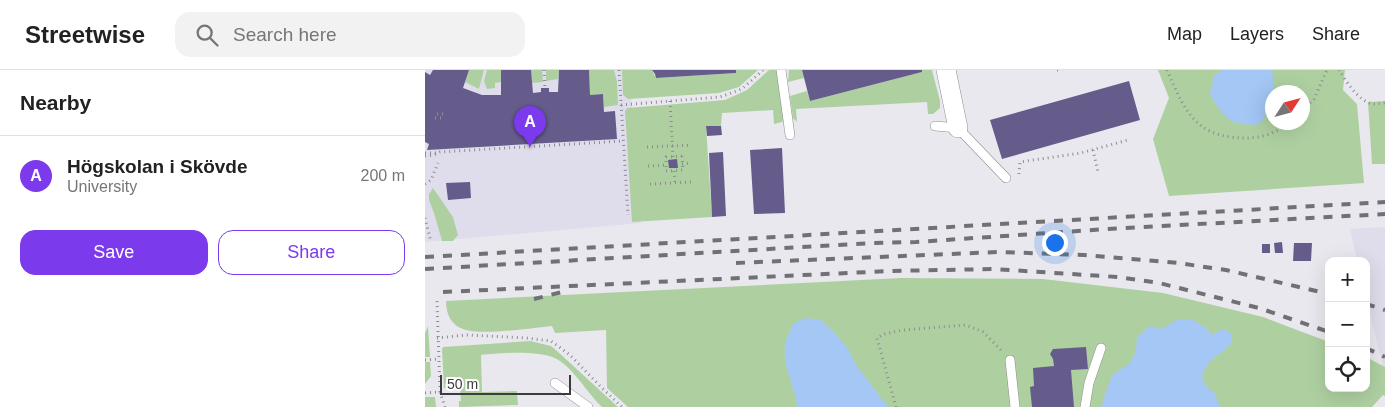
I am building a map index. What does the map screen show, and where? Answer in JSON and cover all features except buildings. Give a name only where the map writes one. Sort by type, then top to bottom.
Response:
[{"type":"street","points":[[946,70],[959,128]]},
{"type":"lane","points":[[781,70],[790,135]]},
{"type":"lane","points":[[935,126],[959,128],[1006,178]]},
{"type":"lane","points":[[1085,407],[1089,383],[1101,348]]},
{"type":"lane","points":[[1011,360],[1015,407]]},
{"type":"lane","points":[[555,383],[587,407]]},
{"type":"path","points":[[544,70],[545,88]]},
{"type":"path","points":[[621,104],[720,97],[742,89],[763,70]]},
{"type":"path","points":[[1167,70],[1183,105],[1204,129],[1228,138],[1259,138],[1276,130]]},
{"type":"path","points":[[1310,103],[1314,99],[1327,70]]},
{"type":"path","points":[[1339,70],[1357,94],[1371,104],[1385,103]]},
{"type":"path","points":[[618,71],[628,216]]},
{"type":"path","points":[[671,101],[673,157]]},
{"type":"path","points":[[526,109],[535,109]]},
{"type":"path","points":[[527,115],[535,114]]},
{"type":"path","points":[[436,117],[445,117]]},
{"type":"path","points":[[1019,177],[1019,162],[1093,150],[1128,140]]},
{"type":"path","points":[[425,154],[434,155],[438,153],[623,141]]},
{"type":"path","points":[[647,147],[692,145]]},
{"type":"path","points":[[1093,150],[1098,172]]},
{"type":"path","points":[[682,156],[682,164],[683,170],[667,171],[666,157],[682,156]]},
{"type":"path","points":[[425,184],[431,180],[438,163]]},
{"type":"path","points":[[682,164],[691,164]]},
{"type":"path","points":[[648,166],[666,165]]},
{"type":"path","points":[[674,171],[675,183]]},
{"type":"path","points":[[650,184],[692,182]]},
{"type":"path","points":[[425,218],[431,242]]},
{"type":"path","points":[[437,301],[440,392],[445,407]]},
{"type":"path","points":[[896,407],[877,338],[884,334],[903,330],[965,325],[983,332],[1011,360]]},
{"type":"path","points":[[437,338],[467,335],[551,341],[570,355],[623,407]]},
{"type":"path","points":[[425,360],[439,359]]},
{"type":"path","points":[[425,393],[440,392]]},
{"type":"shaded area","points":[[425,70],[629,70],[641,223],[425,242]]},
{"type":"shaded area","points":[[1385,227],[1385,375],[1370,314],[1370,257],[1356,257],[1350,229]]},
{"type":"green space","points":[[469,70],[484,70],[479,89],[465,82]]},
{"type":"green space","points":[[487,70],[501,70],[501,82],[495,83],[495,88],[487,89],[484,81]]},
{"type":"green space","points":[[531,70],[542,70],[543,82],[532,83]]},
{"type":"green space","points":[[546,70],[559,70],[558,79],[546,81]]},
{"type":"green space","points":[[589,70],[614,70],[617,82],[618,105],[604,107],[603,94],[590,95]]},
{"type":"green space","points":[[622,70],[652,70],[656,78],[736,73],[736,70],[758,70],[739,87],[719,93],[628,99],[623,95]]},
{"type":"green space","points":[[769,70],[777,70],[784,119],[782,122],[774,124],[773,110],[722,113],[721,126],[706,126],[712,217],[632,222],[625,111],[627,108],[725,100],[747,90]]},
{"type":"green space","points":[[789,70],[802,70],[804,78],[788,82]]},
{"type":"green space","points":[[922,70],[932,70],[940,101],[940,108],[933,114],[928,114],[927,102],[796,109],[797,122],[793,118],[790,96],[807,91],[810,101],[922,72]]},
{"type":"green space","points":[[1158,70],[1345,70],[1343,90],[1357,104],[1364,183],[1169,196],[1153,139],[1169,98]]},
{"type":"green space","points":[[1385,101],[1385,164],[1372,164],[1368,102]]},
{"type":"green space","points":[[433,188],[453,217],[458,235],[453,241],[442,241],[429,200],[429,194]]},
{"type":"green space","points":[[901,278],[1043,279],[1163,293],[1263,317],[1325,340],[1325,392],[1370,392],[1370,359],[1385,367],[1385,396],[1383,395],[1372,407],[628,407],[607,388],[606,330],[555,333],[552,326],[506,331],[471,331],[463,329],[452,322],[448,315],[446,301]]},
{"type":"green space","points":[[428,326],[430,357],[425,357],[425,333]]},
{"type":"green space","points":[[530,341],[551,346],[618,407],[602,407],[572,371],[560,361],[553,357],[533,353],[481,355],[482,392],[517,391],[518,405],[459,407],[459,401],[461,401],[460,388],[444,388],[443,347]]},
{"type":"green space","points":[[425,362],[430,362],[431,376],[425,384]]},
{"type":"green space","points":[[425,397],[435,397],[436,407],[425,407]]},
{"type":"water","points":[[1222,70],[1272,70],[1273,85],[1265,85],[1265,115],[1260,124],[1250,125],[1235,122],[1220,110],[1210,95],[1214,76]]},
{"type":"water","points":[[807,318],[821,320],[834,332],[888,407],[796,407],[797,404],[786,363],[785,346],[794,323]]},
{"type":"water","points":[[1191,319],[1208,329],[1211,335],[1223,329],[1231,333],[1232,342],[1211,360],[1202,377],[1205,385],[1215,394],[1220,407],[1101,407],[1112,375],[1130,363],[1136,351],[1137,337],[1150,326],[1162,329],[1177,320]]},
{"type":"railway","points":[[425,257],[1385,202]]},
{"type":"railway","points":[[425,269],[1385,214]]},
{"type":"railway","points":[[736,263],[999,252],[1084,255],[1178,263],[1226,270],[1325,293]]},
{"type":"railway","points":[[443,292],[890,271],[994,269],[1118,277],[1159,283],[1259,308],[1325,331]]},
{"type":"railway","points":[[534,299],[566,291]]},
{"type":"railway","points":[[1370,305],[1385,310]]},
{"type":"railway","points":[[1370,350],[1385,357]]},
{"type":"place","name":"Högskolan i Skövde","points":[[530,147]]}]
